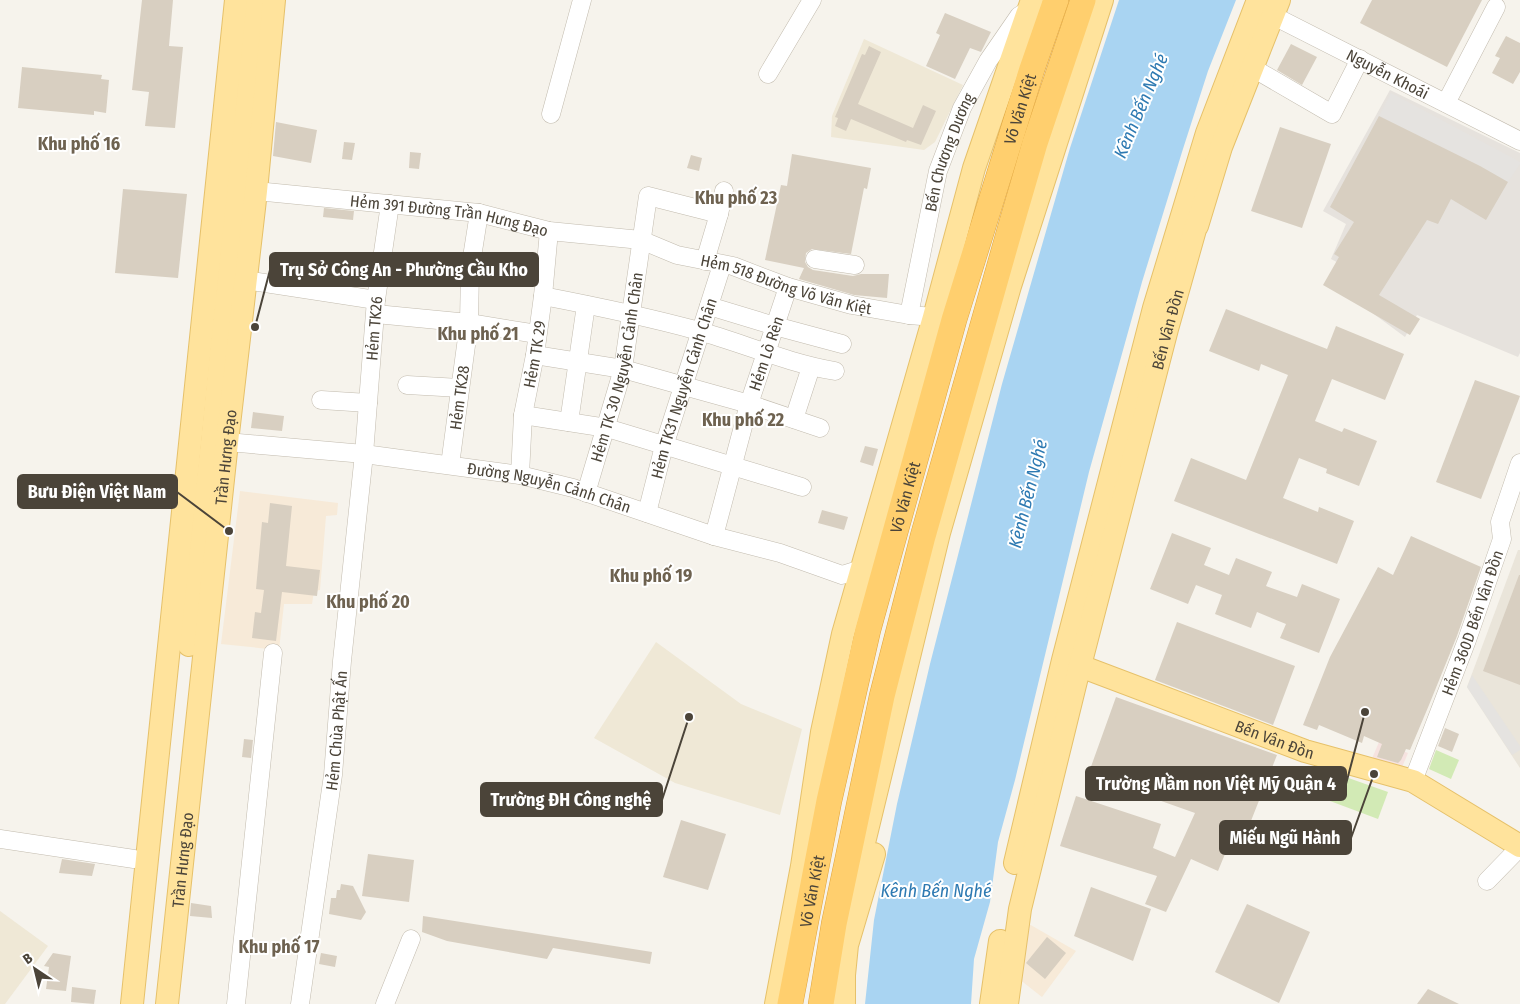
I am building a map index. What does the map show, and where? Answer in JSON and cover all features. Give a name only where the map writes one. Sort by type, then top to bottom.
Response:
[{"type":"highway","name":"Võ Văn Kiệt","points":[[790,1004],[830,801],[868,630],[954,320],[1029,77],[1056,0]]},
{"type":"highway","name":"Võ Văn Kiệt","points":[[831,994],[834,924],[882,696],[923,536],[1035,142],[1083,0]]},
{"type":"main road","name":"Trần Hưng Đạo","points":[[223,0],[244,35]]},
{"type":"main road","name":"Trần Hưng Đạo","points":[[132,1004],[158,861],[152,751],[180,648],[184,608],[210,526],[202,441],[192,366],[199,295],[225,216],[228,186],[213,158],[238,91],[244,35],[236,0]]},
{"type":"main road","name":"Trần Hưng Đạo","points":[[202,441],[244,35],[256,0]]},
{"type":"main road","name":"Trần Hưng Đạo","points":[[244,35],[274,0]]},
{"type":"main road","name":"Võ Văn Kiệt","points":[[834,924],[863,847],[939,533],[1010,286],[1102,0]]},
{"type":"main road","name":"Võ Văn Kiệt","points":[[776,1004],[802,866],[831,685],[852,579],[934,317],[974,168],[1031,5]]},
{"type":"main road","name":"Bến Vân Đồn","points":[[1072,663],[1196,226],[1221,148],[1252,67],[1266,6]]},
{"type":"main road","name":"Bến Vân Đồn","points":[[991,1004],[1154,308],[1175,233],[1207,133],[1266,6]]},
{"type":"main road","name":"Trần Hưng Đạo","points":[[118,1004],[158,861],[182,791],[190,720],[180,648],[184,608],[173,546],[245,280],[225,216]]},
{"type":"main road","name":"Võ Văn Kiệt","points":[[844,1004],[831,994],[872,861],[932,608],[1012,325],[1010,286]]},
{"type":"main road","name":"Bến Vân Đồn","points":[[1072,663],[1305,751],[1412,781],[1520,847]]},
{"type":"main road","name":"Trần Hưng Đạo","points":[[153,1004],[163,972],[171,898],[158,861]]},
{"type":"main road","name":"Bến Vân Đồn","points":[[1007,1004],[1013,906]]},
{"type":"main road","name":"Trần Hưng Đạo","points":[[163,972],[167,1004]]},
{"type":"street","points":[[551,114],[582,0]]},
{"type":"street","points":[[768,74],[812,0]]},
{"type":"street","name":"Bến Chương Dương","points":[[909,315],[938,170],[959,117],[988,61],[1019,16],[1031,5]]},
{"type":"street","name":"Nguyễn Khoái","points":[[1266,6],[1360,59],[1520,141]]},
{"type":"street","points":[[1446,103],[1496,7]]},
{"type":"street","points":[[1252,67],[1332,114],[1360,59]]},
{"type":"street","name":"Hẻm 391 Đường Trần Hưng Ðạo","points":[[228,186],[478,213],[549,231],[641,240]]},
{"type":"street","name":"Hẻm TK31 Nguyễn Cảnh Chân","points":[[647,514],[664,446],[708,306],[719,214],[724,191]]},
{"type":"street","name":"Hẻm TK 30 Nguyễn Cảnh Chân","points":[[586,493],[607,428],[623,369],[648,196],[719,214]]},
{"type":"street","name":"Hẻm TK26","points":[[364,454],[376,307],[390,204]]},
{"type":"street","name":"Hẻm TK28","points":[[450,465],[469,323],[470,270],[478,213]]},
{"type":"street","name":"Hẻm TK 29","points":[[520,475],[523,415],[535,355],[549,231]]},
{"type":"street","name":"Hẻm 518 Đường Võ Văn Kiệt","points":[[641,240],[677,255],[733,266],[788,287],[852,305],[909,315],[934,317]]},
{"type":"street","points":[[815,258],[855,265]]},
{"type":"street","points":[[424,265],[470,270]]},
{"type":"street","points":[[245,280],[376,307],[537,334]]},
{"type":"street","name":"Hẻm Lò Rèn","points":[[714,536],[749,404],[788,287]]},
{"type":"street","points":[[543,296],[632,314],[700,332],[811,367],[835,371]]},
{"type":"street","points":[[569,422],[586,304]]},
{"type":"street","points":[[708,306],[842,344]]},
{"type":"street","points":[[535,355],[623,369],[749,404],[820,428]]},
{"type":"street","points":[[794,419],[811,367]]},
{"type":"street","points":[[406,385],[460,388]]},
{"type":"street","points":[[321,400],[368,403]]},
{"type":"street","points":[[523,415],[607,428],[802,487]]},
{"type":"street","name":"Đường Nguyễn Cảnh Chân","points":[[202,441],[364,454],[520,475],[573,488],[714,536],[780,553],[852,579]]},
{"type":"street","name":"Hẻm Chùa Phật Ấn","points":[[300,1004],[333,775],[343,652],[364,454]]},
{"type":"street","name":"Hẻm 360D Bến Vân Đồn","points":[[1412,781],[1467,640],[1502,539],[1500,522],[1520,463]]},
{"type":"street","points":[[236,1004],[273,653]]},
{"type":"street","points":[[0,840],[158,861]]},
{"type":"street","points":[[1487,882],[1520,847]]},
{"type":"street","points":[[385,1004],[411,938]]},
{"type":"shaded area","points":[[864,39],[963,85],[935,142],[924,150],[831,137],[832,116]]},
{"type":"shaded area","points":[[1390,90],[1520,153],[1520,353],[1518,357],[1417,315],[1405,337],[1363,306],[1346,267],[1331,259],[1346,224],[1323,211]]},
{"type":"shaded area","points":[[1391,93],[1520,162],[1520,164],[1508,182],[1379,116]]},
{"type":"shaded area","points":[[240,491],[338,503],[337,515],[326,516],[320,590],[314,591],[312,604],[284,604],[279,650],[221,644]]},
{"type":"shaded area","points":[[1518,550],[1520,550],[1520,768],[1467,687]]},
{"type":"shaded area","points":[[656,642],[741,704],[802,729],[780,815],[675,783],[594,738]]},
{"type":"shaded area","points":[[1472,675],[1520,746],[1520,750],[1512,755],[1467,687]]},
{"type":"shaded area","points":[[1379,742],[1408,753],[1400,772],[1371,761]]},
{"type":"shaded area","points":[[0,911],[48,946],[5,1004],[0,1004]]},
{"type":"shaded area","points":[[1029,924],[1076,951],[1042,997],[1019,979]]},
{"type":"green space","points":[[1436,750],[1459,760],[1451,779],[1429,769]]},
{"type":"green space","points":[[1340,775],[1388,792],[1378,819],[1330,801]]},
{"type":"water","name":"Kênh Bến Nghé","points":[[1119,0],[1236,0],[1208,71],[1182,152],[1142,282],[1089,472],[1015,780],[998,842],[990,902],[974,959],[971,1004],[865,1004],[874,920],[897,804],[930,664],[1002,384],[1070,148]]},
{"type":"building","points":[[142,0],[173,0],[169,46],[183,47],[175,128],[145,126],[149,92],[132,90]]},
{"type":"building","points":[[1372,0],[1482,0],[1447,67],[1360,23]]},
{"type":"building","points":[[945,13],[991,32],[981,52],[970,48],[955,79],[926,66],[940,35],[936,33]]},
{"type":"building","points":[[1506,36],[1520,43],[1520,72],[1513,84],[1492,73],[1500,58],[1495,56]]},
{"type":"building","points":[[1291,44],[1317,57],[1302,85],[1277,70]]},
{"type":"building","points":[[869,46],[881,52],[858,104],[913,128],[923,105],[936,111],[921,145],[907,140],[906,142],[851,119],[846,131],[835,126],[838,118],[835,117],[862,54],[865,55]]},
{"type":"building","points":[[22,67],[102,75],[101,79],[109,80],[106,113],[94,111],[94,115],[18,108]]},
{"type":"building","points":[[1379,116],[1508,182],[1486,220],[1451,199],[1438,224],[1427,220],[1379,295],[1420,319],[1410,335],[1323,285],[1339,257],[1334,254],[1354,222],[1330,207]]},
{"type":"building","points":[[276,122],[317,130],[311,163],[273,156]]},
{"type":"building","points":[[1280,127],[1331,144],[1302,228],[1251,211]]},
{"type":"building","points":[[344,142],[355,143],[352,160],[342,159]]},
{"type":"building","points":[[410,152],[421,153],[419,169],[409,168]]},
{"type":"building","points":[[792,154],[871,168],[867,189],[864,188],[851,254],[812,249],[806,253],[805,262],[813,270],[853,276],[861,274],[889,274],[887,298],[854,295],[799,279],[804,268],[765,260],[781,185],[787,186]]},
{"type":"building","points":[[691,155],[702,158],[699,171],[687,168]]},
{"type":"building","points":[[123,189],[187,194],[178,278],[115,273]]},
{"type":"building","points":[[324,208],[354,211],[353,220],[323,217]]},
{"type":"building","points":[[1226,309],[1327,349],[1336,326],[1404,354],[1385,400],[1332,379],[1315,421],[1342,432],[1344,428],[1377,441],[1359,486],[1326,473],[1327,469],[1299,458],[1283,498],[1318,512],[1319,507],[1354,521],[1337,564],[1174,501],[1191,458],[1246,480],[1288,375],[1261,364],[1259,371],[1209,351]]},
{"type":"building","points":[[1475,380],[1520,396],[1481,499],[1436,482]]},
{"type":"building","points":[[253,412],[284,416],[282,431],[251,428]]},
{"type":"building","points":[[865,446],[878,449],[873,466],[860,462]]},
{"type":"building","points":[[270,503],[292,506],[286,566],[320,570],[317,596],[282,592],[276,641],[252,638],[255,612],[261,613],[264,590],[256,589],[262,522],[268,523]]},
{"type":"building","points":[[822,510],[848,517],[844,530],[818,523]]},
{"type":"building","points":[[1172,533],[1211,548],[1204,565],[1229,575],[1236,558],[1272,572],[1266,586],[1297,597],[1302,584],[1340,599],[1319,653],[1280,638],[1286,624],[1257,612],[1251,628],[1215,614],[1222,595],[1196,585],[1188,604],[1150,589]]},
{"type":"building","points":[[1411,536],[1481,567],[1457,636],[1410,750],[1406,749],[1398,763],[1377,757],[1382,744],[1364,736],[1362,743],[1319,725],[1317,730],[1303,725],[1330,657],[1378,567],[1393,575]]},
{"type":"building","points":[[1520,575],[1520,685],[1483,671]]},
{"type":"building","points":[[1177,622],[1295,666],[1273,725],[1155,680]]},
{"type":"building","points":[[1116,697],[1277,755],[1243,841],[1232,837],[1218,871],[1191,859],[1166,912],[1145,904],[1157,876],[1060,846],[1076,796],[1161,824],[1153,848],[1175,857],[1195,813],[1088,775]]},
{"type":"building","points":[[1445,728],[1459,734],[1452,752],[1438,746]]},
{"type":"building","points":[[244,739],[253,740],[251,758],[242,757]]},
{"type":"building","points":[[681,820],[726,834],[708,890],[663,877]]},
{"type":"building","points":[[368,854],[414,860],[409,902],[362,896]]},
{"type":"building","points":[[62,859],[95,864],[92,876],[59,873]]},
{"type":"building","points":[[341,884],[353,886],[366,912],[361,920],[329,914],[331,898],[336,898],[337,890],[340,890]]},
{"type":"building","points":[[1091,887],[1151,909],[1133,961],[1074,936]]},
{"type":"building","points":[[191,903],[211,906],[212,918],[190,916]]},
{"type":"building","points":[[1247,904],[1310,932],[1279,1003],[1215,972]]},
{"type":"building","points":[[423,916],[652,952],[650,964],[553,948],[547,959],[447,941],[422,932]]},
{"type":"building","points":[[1047,937],[1066,953],[1045,979],[1026,963]]},
{"type":"building","points":[[53,953],[71,956],[66,991],[46,989],[49,967],[44,966]]},
{"type":"building","points":[[321,953],[337,956],[335,967],[319,964]]},
{"type":"building","points":[[72,987],[96,990],[94,1004],[71,1002]]},
{"type":"building","points":[[1428,989],[1459,1004],[1417,1004]]},
{"type":"place","name":"Trụ Sở Công An - Phường Cầu Kho","points":[[255,327]]},
{"type":"place","name":"Bưu Điện Việt Nam","points":[[229,531]]},
{"type":"place","name":"Trường Mầm non Việt Mỹ Quận 4","points":[[1365,712]]},
{"type":"place","name":"Trường ĐH Công nghệ","points":[[689,717]]},
{"type":"place","name":"Miếu Ngũ Hành","points":[[1374,774]]},
{"type":"district","name":"Khu phố 16","points":[[79,144]]},
{"type":"district","name":"Khu phố 23","points":[[736,198]]},
{"type":"district","name":"Khu phố 21","points":[[478,334]]},
{"type":"district","name":"Khu phố 22","points":[[743,420]]},
{"type":"district","name":"Khu phố 19","points":[[651,576]]},
{"type":"district","name":"Khu phố 20","points":[[368,602]]},
{"type":"district","name":"Khu phố 17","points":[[279,947]]}]
